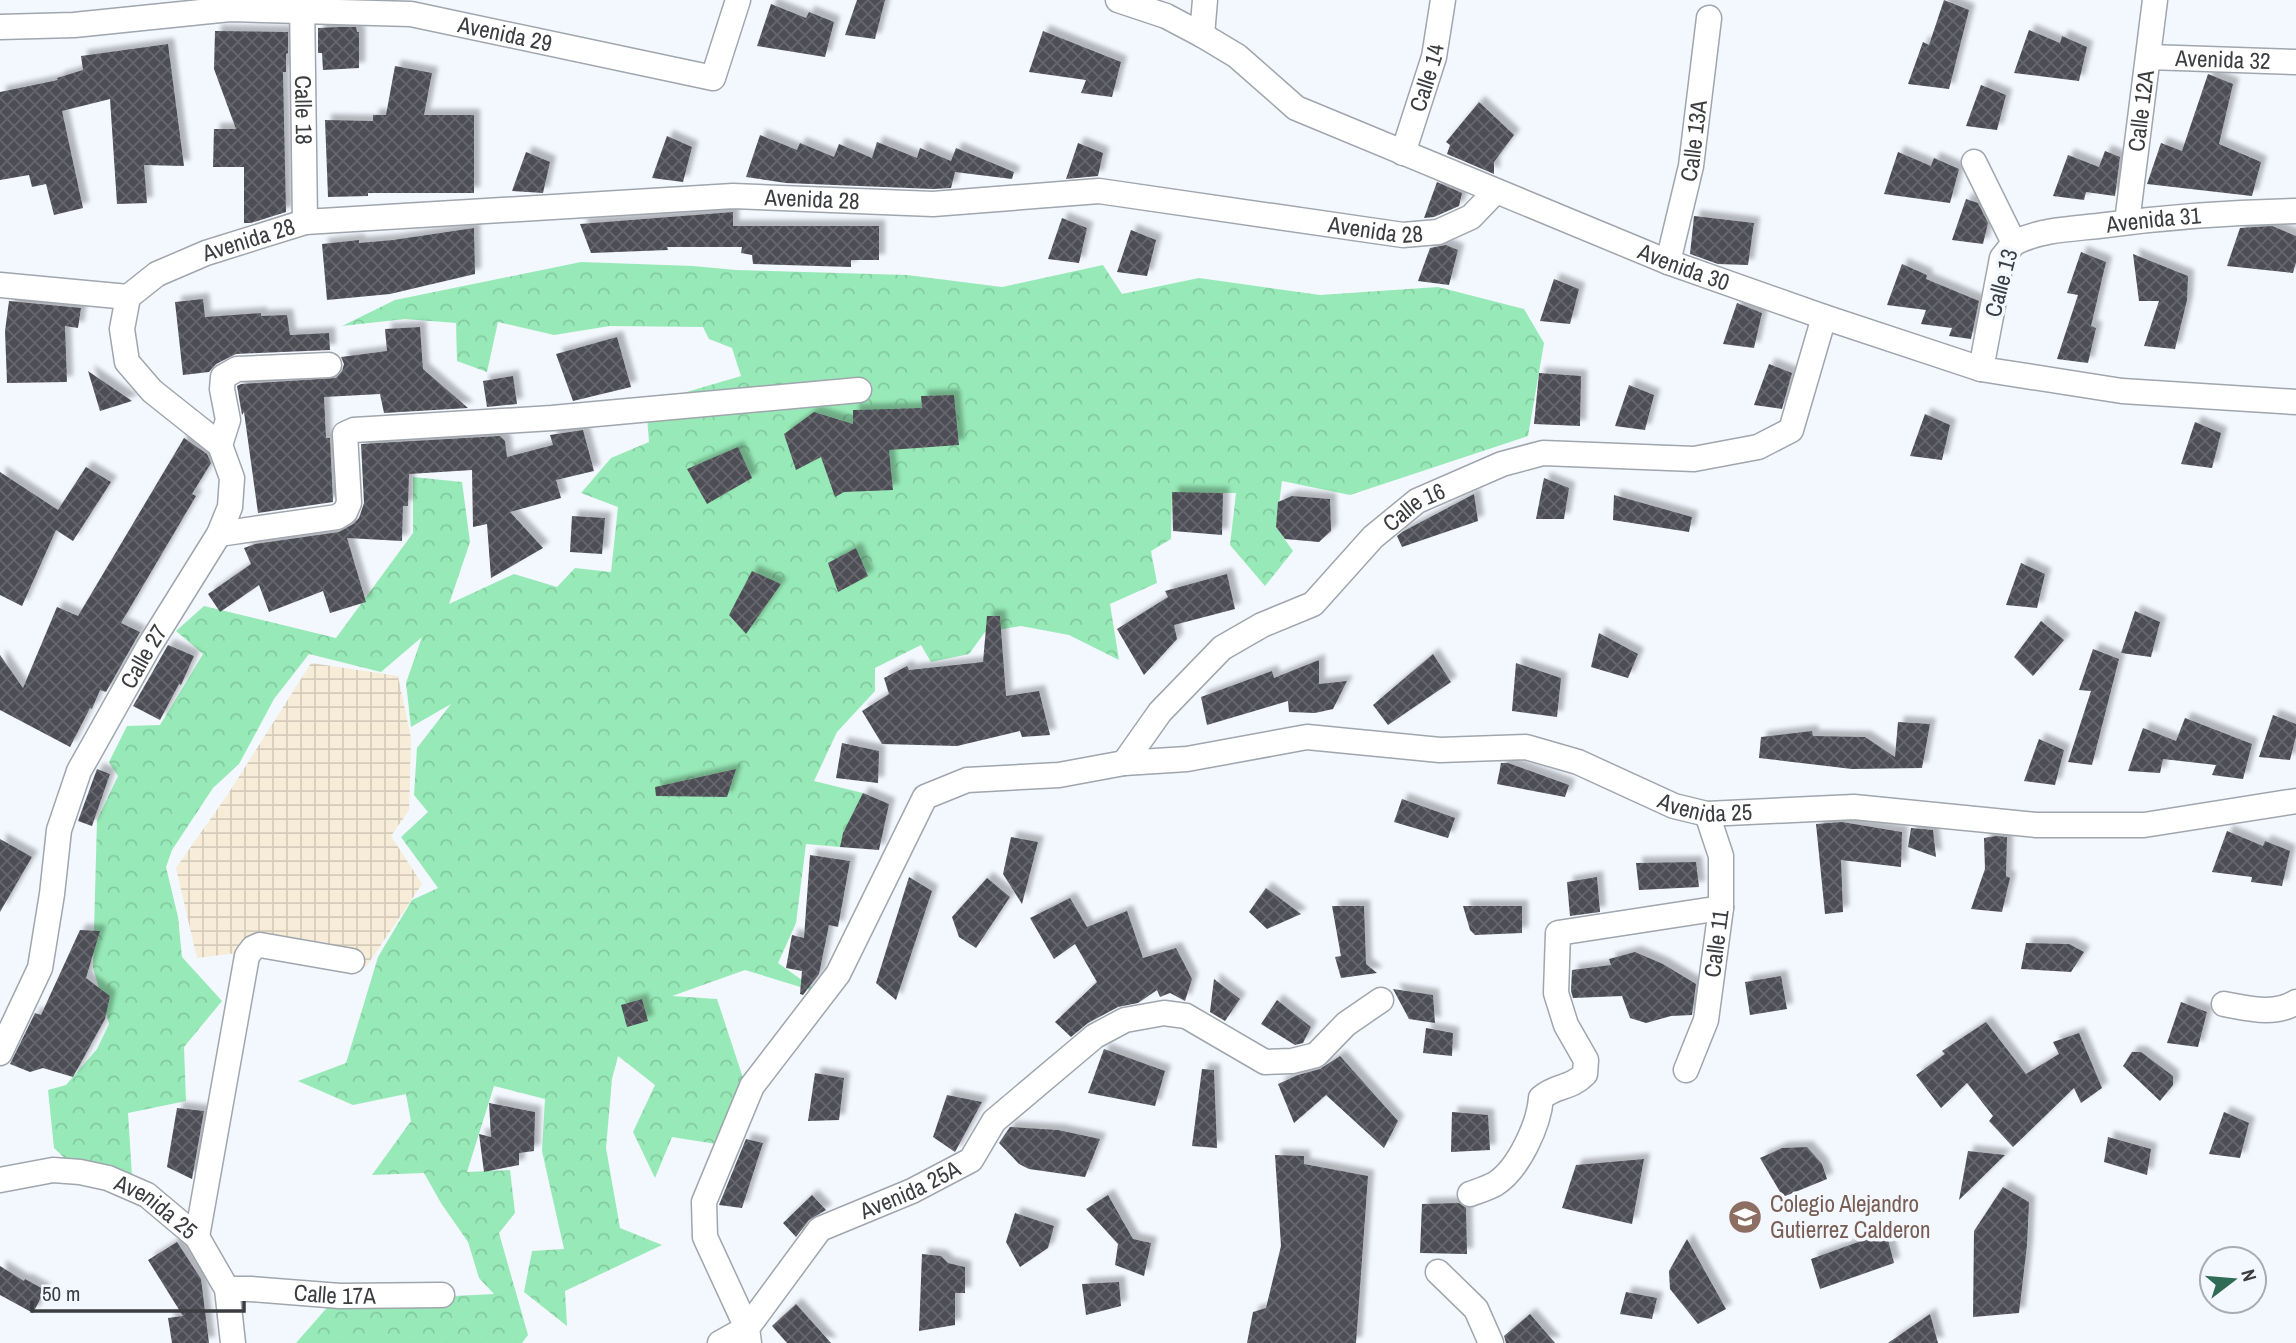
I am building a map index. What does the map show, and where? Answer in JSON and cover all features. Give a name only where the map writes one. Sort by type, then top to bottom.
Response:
[{"type":"street","name":"Avenida 29","points":[[0,27],[74,25],[230,9],[302,5],[411,14],[713,78],[738,0]]},
{"type":"street","name":"Avenida 30","points":[[1118,0],[1166,16],[1237,56],[1296,108],[1668,261],[1824,317],[1981,369],[2122,391],[2296,402]]},
{"type":"street","points":[[1202,35],[1205,0]]},
{"type":"street","name":"Calle 14","points":[[1404,153],[1434,57],[1443,0]]},
{"type":"street","name":"Calle 12A","points":[[2127,222],[2155,0]]},
{"type":"street","name":"Calle 18","points":[[302,5],[305,222]]},
{"type":"street","name":"Calle 13A","points":[[1668,261],[1691,166],[1709,18]]},
{"type":"street","name":"Avenida 32","points":[[2149,57],[2296,62]]},
{"type":"street","name":"Calle 13","points":[[1974,162],[2014,243],[2003,258],[1981,369]]},
{"type":"street","name":"Avenida 28","points":[[128,297],[157,274],[206,253],[305,222],[733,196],[933,204],[1099,191],[1403,235],[1438,232],[1471,217],[1495,192]]},
{"type":"street","name":"Avenida 31","points":[[2014,243],[2032,234],[2127,222],[2230,212],[2296,211]]},
{"type":"street","points":[[0,285],[128,297],[122,330],[127,362],[152,391],[220,445],[228,420],[222,389],[223,377],[237,369],[328,365]]},
{"type":"street","name":"Calle 16","points":[[1124,763],[1160,712],[1222,648],[1262,625],[1312,604],[1373,537],[1417,501],[1502,464],[1543,453],[1694,459],[1758,447],[1791,430],[1824,317]]},
{"type":"street","points":[[219,534],[337,517],[345,512],[349,503],[345,434],[354,430],[552,418],[859,390]]},
{"type":"street","name":"Calle 27","points":[[0,1054],[40,968],[59,830],[79,771],[148,648],[219,534],[230,507],[232,478],[220,445]]},
{"type":"street","name":"Avenida 25","points":[[748,1336],[705,1237],[704,1202],[752,1086],[838,974],[925,797],[967,780],[1059,775],[1124,763],[1187,759],[1307,737],[1440,750],[1526,747],[1578,762],[1674,806],[1707,814],[1854,807],[2036,825],[2144,825],[2296,801]]},
{"type":"street","name":"Calle 11","points":[[1686,1070],[1706,1020],[1721,908],[1721,856],[1707,814]]},
{"type":"street","points":[[1470,1194],[1496,1184],[1515,1166],[1540,1113],[1541,1098],[1550,1090],[1576,1084],[1585,1074],[1586,1060],[1566,1025],[1556,993],[1558,933],[1721,908]]},
{"type":"street","points":[[197,1237],[247,956],[253,948],[260,945],[352,961]]},
{"type":"street","name":"Avenida 25A","points":[[720,1343],[748,1336],[820,1228],[912,1191],[971,1160],[994,1121],[1095,1036],[1125,1020],[1164,1013],[1186,1016],[1265,1062],[1292,1061],[1317,1055],[1346,1024],[1381,1000]]},
{"type":"street","points":[[2224,1004],[2261,1011],[2296,1002]]},
{"type":"street","name":"Avenida 25","points":[[0,1181],[53,1170],[80,1172],[108,1178],[147,1195],[197,1237],[227,1289],[233,1343]]},
{"type":"street","points":[[1437,1272],[1476,1309],[1491,1343]]},
{"type":"street","name":"Calle 17A","points":[[227,1289],[340,1296],[442,1295]]},
{"type":"shaded area","points":[[311,663],[398,676],[411,738],[409,810],[391,836],[422,884],[366,967],[245,952],[197,958],[176,868],[228,794]]},
{"type":"green space","points":[[581,262],[907,275],[1002,287],[1103,265],[1122,294],[1199,278],[1320,295],[1438,287],[1524,309],[1544,343],[1528,436],[1350,495],[1282,481],[1276,527],[1293,551],[1265,586],[1230,545],[1236,493],[1172,493],[1171,539],[1151,551],[1157,583],[1110,604],[1119,660],[1069,635],[1021,626],[985,632],[969,654],[931,662],[921,645],[875,668],[875,691],[837,732],[814,781],[863,793],[840,847],[806,844],[796,923],[778,963],[820,993],[745,970],[672,996],[717,999],[744,1081],[716,1144],[672,1137],[655,1178],[633,1132],[655,1085],[618,1056],[612,1079],[606,1148],[620,1228],[662,1245],[565,1291],[567,1326],[524,1292],[532,1251],[564,1249],[542,1151],[545,1099],[494,1086],[467,1172],[510,1170],[515,1213],[499,1233],[528,1335],[522,1343],[296,1343],[332,1302],[494,1294],[479,1278],[468,1242],[424,1173],[372,1175],[411,1121],[406,1094],[353,1105],[298,1081],[346,1063],[378,957],[412,900],[438,888],[401,837],[428,812],[414,795],[417,748],[451,704],[411,727],[406,683],[422,637],[381,672],[309,654],[274,699],[239,764],[213,788],[172,850],[166,867],[178,917],[182,957],[222,1001],[184,1047],[186,1101],[128,1113],[132,1176],[80,1173],[54,1148],[48,1090],[66,1085],[97,1049],[109,1024],[93,967],[97,820],[118,776],[109,762],[127,726],[160,725],[203,654],[176,631],[204,606],[336,638],[413,533],[413,477],[462,482],[470,542],[449,604],[514,574],[557,587],[575,568],[611,572],[618,507],[581,493],[611,458],[649,442],[646,404],[741,376],[732,348],[709,339],[703,327],[610,326],[554,335],[498,322],[487,372],[457,361],[456,323],[405,319],[342,326],[395,300]]},
{"type":"building","points":[[857,0],[885,0],[875,39],[845,35]]},
{"type":"building","points":[[1944,0],[1969,10],[1949,89],[1908,84],[1923,42],[1929,45]]},
{"type":"building","points":[[771,4],[806,18],[809,12],[834,22],[825,57],[757,46]]},
{"type":"building","points":[[356,27],[359,32],[359,68],[323,70],[322,53],[318,53],[318,28]]},
{"type":"building","points":[[2029,30],[2060,43],[2062,36],[2087,47],[2079,81],[2014,73]]},
{"type":"building","points":[[215,31],[288,32],[286,72],[283,72],[286,212],[251,223],[244,223],[244,167],[213,167],[214,129],[236,129],[214,69]]},
{"type":"building","points":[[1043,31],[1121,62],[1112,97],[1081,93],[1086,80],[1029,72]]},
{"type":"building","points":[[168,44],[184,166],[144,165],[147,203],[117,204],[110,99],[62,111],[83,208],[54,215],[46,184],[32,187],[29,175],[0,180],[0,92],[58,80],[57,78],[83,70],[81,56]]},
{"type":"building","points":[[395,66],[432,73],[424,115],[474,115],[474,193],[368,193],[368,196],[328,197],[325,120],[373,121],[373,115],[386,115]]},
{"type":"building","points":[[2208,74],[2233,84],[2219,144],[2261,162],[2252,196],[2147,184],[2161,143],[2182,151]]},
{"type":"building","points":[[1981,85],[2006,95],[1997,130],[1966,126]]},
{"type":"building","points":[[1479,102],[1514,135],[1494,162],[1494,174],[1447,154],[1450,145],[1446,142]]},
{"type":"building","points":[[760,135],[797,150],[800,143],[834,157],[839,144],[872,158],[877,142],[917,158],[920,148],[951,161],[956,148],[1014,172],[1012,179],[955,172],[951,188],[933,189],[786,183],[746,177]]},
{"type":"building","points":[[667,136],[692,147],[683,182],[652,178]]},
{"type":"building","points":[[1078,143],[1103,153],[1098,176],[1066,179]]},
{"type":"building","points":[[2105,151],[2120,157],[2115,196],[2086,192],[2084,200],[2053,196],[2068,155],[2099,167]]},
{"type":"building","points":[[526,152],[550,162],[543,193],[512,191]]},
{"type":"building","points":[[1898,152],[1931,166],[1934,158],[1959,169],[1950,203],[1884,194]]},
{"type":"building","points":[[1437,182],[1462,193],[1459,206],[1434,217],[1424,218]]},
{"type":"building","points":[[1966,199],[1978,203],[1988,223],[1983,244],[1952,240]]},
{"type":"building","points":[[733,212],[733,226],[879,226],[879,260],[851,260],[851,267],[753,264],[752,255],[741,253],[742,247],[667,247],[668,250],[591,253],[580,224]]},
{"type":"building","points":[[1694,216],[1754,223],[1748,265],[1718,264],[1690,254]]},
{"type":"building","points":[[1062,218],[1087,228],[1079,263],[1048,259]]},
{"type":"building","points":[[2272,226],[2296,236],[2296,262],[2293,273],[2227,266],[2240,228]]},
{"type":"building","points":[[474,228],[475,274],[390,294],[327,300],[322,244],[393,240]]},
{"type":"building","points":[[1131,230],[1156,240],[1147,276],[1117,272]]},
{"type":"building","points":[[1446,245],[1458,250],[1449,285],[1418,281],[1430,248]]},
{"type":"building","points":[[2081,252],[2106,262],[2091,326],[2096,328],[2088,363],[2057,359],[2078,295],[2067,293]]},
{"type":"building","points":[[2133,254],[2188,276],[2187,300],[2175,349],[2144,346],[2159,301],[2139,301]]},
{"type":"building","points":[[1902,264],[1927,275],[1926,279],[1979,301],[1971,339],[1949,336],[1952,328],[1921,324],[1926,310],[1887,305]]},
{"type":"building","points":[[1554,279],[1579,289],[1570,324],[1540,321]]},
{"type":"building","points":[[203,299],[205,317],[261,313],[261,316],[287,315],[290,335],[329,333],[330,350],[236,354],[216,364],[209,372],[183,375],[175,302]]},
{"type":"building","points":[[9,301],[81,308],[78,328],[65,326],[67,382],[7,383],[5,331]]},
{"type":"building","points":[[1737,303],[1762,313],[1754,348],[1723,344]]},
{"type":"building","points":[[420,327],[423,369],[468,408],[384,413],[380,394],[324,397],[326,438],[330,438],[333,502],[258,513],[244,412],[242,415],[237,386],[336,378],[344,364],[341,357],[387,351],[385,329]]},
{"type":"building","points":[[617,337],[631,387],[573,401],[556,354]]},
{"type":"building","points":[[1769,364],[1792,373],[1782,409],[1754,405]]},
{"type":"building","points":[[88,371],[132,401],[100,411]]},
{"type":"building","points":[[1539,373],[1581,376],[1580,426],[1534,424]]},
{"type":"building","points":[[513,376],[517,404],[487,407],[483,381]]},
{"type":"building","points":[[1629,385],[1654,395],[1645,430],[1615,426]]},
{"type":"building","points":[[954,395],[959,445],[889,450],[893,490],[844,492],[835,497],[821,457],[796,470],[784,434],[814,412],[853,424],[853,410],[922,408],[921,396]]},
{"type":"building","points":[[1925,414],[1950,425],[1942,460],[1910,456]]},
{"type":"building","points":[[2195,422],[2221,433],[2212,468],[2181,464]]},
{"type":"building","points":[[583,430],[594,471],[556,480],[561,498],[510,512],[543,548],[491,578],[487,524],[473,527],[472,470],[409,474],[408,506],[403,506],[402,541],[347,538],[366,602],[330,613],[323,591],[269,612],[259,585],[220,612],[208,594],[251,564],[244,548],[255,544],[339,532],[353,524],[359,518],[364,503],[361,444],[500,436],[505,441],[507,457],[553,445],[550,435]]},
{"type":"building","points":[[184,438],[207,454],[211,463],[192,494],[196,496],[121,623],[140,632],[106,692],[100,690],[70,747],[0,710],[0,655],[23,688],[57,607],[78,616]]},
{"type":"building","points":[[738,447],[752,478],[707,504],[687,469]]},
{"type":"building","points":[[86,467],[111,482],[73,541],[56,530],[22,606],[0,595],[0,472],[58,510]]},
{"type":"building","points":[[1544,478],[1569,488],[1564,519],[1536,519]]},
{"type":"building","points":[[1172,492],[1223,493],[1222,535],[1173,531]]},
{"type":"building","points":[[1474,494],[1478,521],[1402,547],[1397,536],[1402,532]]},
{"type":"building","points":[[1614,495],[1692,517],[1689,532],[1613,520]]},
{"type":"building","points":[[1292,496],[1330,499],[1331,531],[1319,542],[1285,539],[1276,527],[1278,502]]},
{"type":"building","points":[[572,516],[605,518],[602,554],[570,552]]},
{"type":"building","points":[[856,548],[868,576],[838,592],[828,563]]},
{"type":"building","points":[[2021,563],[2045,574],[2037,608],[2006,605]]},
{"type":"building","points":[[752,571],[781,584],[746,634],[729,615]]},
{"type":"building","points":[[1227,574],[1235,609],[1174,625],[1177,639],[1144,675],[1117,629],[1168,597],[1165,591]]},
{"type":"building","points":[[2135,611],[2160,622],[2151,657],[2121,653]]},
{"type":"building","points":[[987,616],[1000,616],[1006,696],[1039,691],[1050,735],[1022,737],[1020,731],[957,746],[882,744],[862,711],[889,694],[884,678],[907,666],[909,670],[983,662]]},
{"type":"building","points":[[2041,621],[2064,640],[2033,676],[2014,657]]},
{"type":"building","points":[[1599,633],[1638,654],[1628,678],[1591,667]]},
{"type":"building","points":[[168,645],[194,656],[181,685],[179,684],[160,720],[133,706]]},
{"type":"building","points":[[2093,649],[2119,659],[2092,765],[2068,762],[2091,691],[2079,690]]},
{"type":"building","points":[[1433,654],[1451,682],[1388,725],[1373,705]]},
{"type":"building","points":[[1319,660],[1319,684],[1347,681],[1333,709],[1315,713],[1289,712],[1288,701],[1207,725],[1201,697],[1272,671],[1274,678]]},
{"type":"building","points":[[1516,663],[1561,678],[1557,717],[1512,711]]},
{"type":"building","points":[[2273,715],[2296,724],[2290,760],[2259,757]]},
{"type":"building","points":[[2185,718],[2252,744],[2243,779],[2212,775],[2216,765],[2163,759],[2160,773],[2128,771],[2143,728],[2176,741]]},
{"type":"building","points":[[1898,722],[1930,724],[1922,768],[1852,769],[1759,758],[1761,737],[1812,731],[1813,736],[1865,737],[1895,757]]},
{"type":"building","points":[[2039,739],[2064,750],[2055,785],[2024,781]]},
{"type":"building","points":[[842,743],[879,751],[878,783],[836,778]]},
{"type":"building","points":[[1501,763],[1508,763],[1569,785],[1565,797],[1497,784]]},
{"type":"building","points":[[97,769],[110,774],[92,826],[78,821]]},
{"type":"building","points":[[736,769],[727,797],[656,796],[655,787]]},
{"type":"building","points":[[863,793],[889,804],[879,850],[840,847],[843,833]]},
{"type":"building","points":[[1402,799],[1455,818],[1448,838],[1394,822]]},
{"type":"building","points":[[1842,822],[1902,832],[1901,867],[1841,860],[1843,912],[1825,914],[1816,824]]},
{"type":"building","points":[[1911,828],[1933,830],[1936,857],[1908,847]]},
{"type":"building","points":[[2227,831],[2263,846],[2265,841],[2290,851],[2282,886],[2251,882],[2252,877],[2212,872]]},
{"type":"building","points":[[1011,837],[1038,842],[1022,904],[1003,874]]},
{"type":"building","points":[[2007,837],[2006,876],[2010,878],[2002,912],[1971,909],[1985,869],[1984,838]]},
{"type":"building","points":[[0,839],[32,857],[0,912]]},
{"type":"building","points":[[810,855],[850,861],[838,927],[829,925],[819,974],[803,995],[800,994],[802,971],[786,968],[792,935],[804,938]]},
{"type":"building","points":[[1696,862],[1699,887],[1639,890],[1636,863]]},
{"type":"building","points":[[909,877],[932,891],[896,1000],[876,983]]},
{"type":"building","points":[[1597,877],[1600,912],[1570,916],[1567,882]]},
{"type":"building","points":[[987,878],[1010,897],[976,948],[959,937],[952,917]]},
{"type":"building","points":[[1266,888],[1301,914],[1267,929],[1249,912]]},
{"type":"building","points":[[1070,898],[1087,927],[1127,911],[1143,958],[1176,948],[1192,979],[1185,1001],[1170,993],[1160,997],[1157,990],[1138,1003],[1118,1007],[1088,1023],[1071,1037],[1055,1022],[1097,982],[1075,944],[1054,959],[1030,918]]},
{"type":"building","points":[[1332,906],[1364,906],[1366,964],[1377,973],[1341,978],[1335,957],[1341,956]]},
{"type":"building","points":[[1463,906],[1522,906],[1522,933],[1475,935],[1470,930]]},
{"type":"building","points":[[80,930],[100,931],[86,978],[110,996],[105,1019],[73,1077],[43,1068],[30,1072],[10,1064],[35,1013],[41,1015]]},
{"type":"building","points":[[2026,943],[2069,944],[2084,952],[2071,972],[2021,969]]},
{"type":"building","points":[[1635,952],[1663,964],[1696,984],[1692,1015],[1671,1016],[1646,1023],[1630,1018],[1622,996],[1573,998],[1572,970],[1611,965],[1609,959]]},
{"type":"building","points":[[1781,976],[1787,1009],[1750,1015],[1745,982]]},
{"type":"building","points":[[1214,979],[1240,999],[1225,1021],[1210,1012]]},
{"type":"building","points":[[1393,989],[1433,995],[1435,1023],[1409,1019]]},
{"type":"building","points":[[642,999],[648,1021],[627,1027],[621,1005]]},
{"type":"building","points":[[1277,1000],[1311,1027],[1303,1043],[1295,1045],[1261,1024]]},
{"type":"building","points":[[2181,1002],[2207,1012],[2198,1047],[2167,1043]]},
{"type":"building","points":[[1986,1022],[2026,1074],[2059,1054],[2053,1042],[2079,1033],[2102,1088],[2081,1103],[2074,1088],[2013,1147],[1989,1121],[1993,1116],[1967,1083],[1941,1108],[1916,1075],[1945,1054],[1942,1051]]},
{"type":"building","points":[[1426,1028],[1453,1033],[1452,1056],[1423,1053]]},
{"type":"building","points":[[1104,1049],[1165,1071],[1155,1106],[1088,1093]]},
{"type":"building","points":[[2132,1052],[2141,1052],[2173,1076],[2173,1085],[2160,1101],[2123,1066]]},
{"type":"building","points":[[1340,1056],[1398,1121],[1384,1148],[1326,1095],[1294,1123],[1278,1084],[1320,1069]]},
{"type":"building","points":[[1202,1069],[1214,1070],[1217,1148],[1192,1146]]},
{"type":"building","points":[[815,1073],[844,1078],[839,1120],[808,1121]]},
{"type":"building","points":[[947,1095],[982,1102],[955,1152],[933,1137]]},
{"type":"building","points":[[489,1103],[535,1112],[534,1151],[519,1153],[519,1165],[484,1172],[479,1134],[491,1137]]},
{"type":"building","points":[[177,1108],[204,1111],[192,1179],[167,1167]]},
{"type":"building","points":[[1452,1112],[1488,1115],[1490,1150],[1451,1152]]},
{"type":"building","points":[[2224,1112],[2249,1123],[2240,1158],[2209,1154]]},
{"type":"building","points":[[1010,1127],[1058,1130],[1100,1139],[1085,1177],[1029,1169],[1019,1164],[999,1143]]},
{"type":"building","points":[[2108,1137],[2151,1149],[2147,1175],[2104,1162]]},
{"type":"building","points":[[746,1139],[763,1143],[742,1208],[719,1205]]},
{"type":"building","points":[[1807,1147],[1822,1164],[1827,1179],[1783,1197],[1760,1158],[1782,1148]]},
{"type":"building","points":[[1968,1151],[2005,1155],[1959,1200]]},
{"type":"building","points":[[1275,1155],[1304,1156],[1304,1164],[1368,1176],[1356,1343],[1247,1343],[1253,1312],[1266,1308],[1281,1246]]},
{"type":"building","points":[[1644,1159],[1632,1224],[1562,1208],[1576,1165]]},
{"type":"building","points":[[2003,1187],[2029,1202],[2019,1313],[1973,1317],[1974,1231]]},
{"type":"building","points":[[812,1195],[826,1210],[809,1220],[796,1237],[783,1223]]},
{"type":"building","points":[[1108,1195],[1133,1239],[1151,1243],[1144,1276],[1115,1265],[1118,1244],[1086,1209]]},
{"type":"building","points":[[1459,1203],[1466,1208],[1467,1254],[1420,1253],[1422,1204]]},
{"type":"building","points":[[1015,1213],[1054,1226],[1048,1248],[1020,1267],[1006,1242]]},
{"type":"building","points":[[1886,1232],[1894,1263],[1820,1289],[1811,1259]]},
{"type":"building","points":[[1687,1239],[1726,1309],[1698,1324],[1670,1289],[1669,1271]]},
{"type":"building","points":[[177,1242],[201,1279],[209,1343],[172,1343],[168,1318],[183,1316],[148,1260]]},
{"type":"building","points":[[922,1254],[941,1256],[948,1263],[965,1267],[965,1293],[955,1293],[955,1325],[919,1331]]},
{"type":"building","points":[[0,1266],[45,1290],[33,1313],[0,1295]]},
{"type":"building","points":[[1119,1282],[1121,1306],[1086,1315],[1082,1284]]},
{"type":"building","points":[[1626,1292],[1657,1298],[1652,1319],[1620,1314]]},
{"type":"building","points":[[796,1304],[831,1343],[787,1343],[772,1326]]},
{"type":"building","points":[[1530,1314],[1555,1343],[1506,1343],[1504,1336]]},
{"type":"building","points":[[1930,1314],[1938,1343],[1888,1343]]},
{"type":"place","name":"Colegio Alejandro Gutierrez Calderon","points":[[1745,1217]]}]
